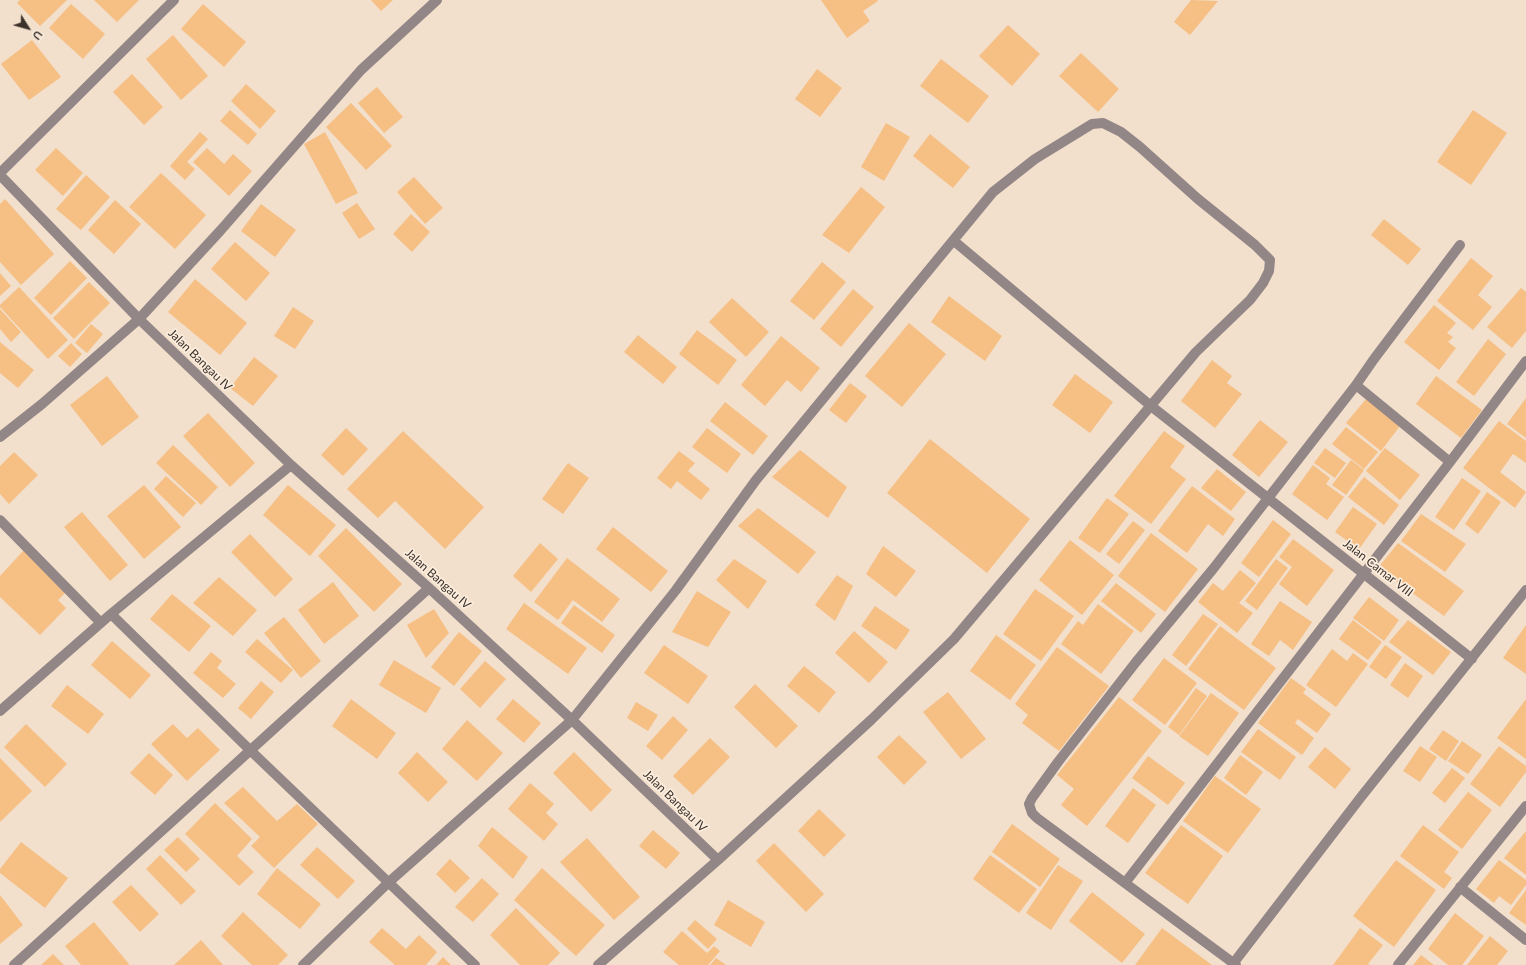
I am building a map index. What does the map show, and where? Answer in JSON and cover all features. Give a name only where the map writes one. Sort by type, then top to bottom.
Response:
[{"type":"street","points":[[0,174],[174,0]]},
{"type":"street","points":[[0,437],[42,404],[139,319],[220,231],[361,70],[437,0]]},
{"type":"street","points":[[303,965],[389,882],[572,720],[676,590],[756,480],[993,192],[1035,159],[1092,124],[1103,123],[1121,132],[1198,199],[1255,245],[1270,260],[1269,271],[1263,283],[1250,300],[1196,352],[954,639],[871,720],[718,860],[598,965]]},
{"type":"street","name":"Jalan Bangau IV","points":[[0,174],[139,319],[290,465],[429,588],[572,720],[718,860]]},
{"type":"street","name":"Jalan Camar VIII","points":[[954,241],[1151,406],[1472,658]]},
{"type":"street","points":[[1460,245],[1356,385],[1213,569],[1136,662],[1063,756],[1032,798],[1030,804],[1032,813],[1234,964],[1361,797],[1526,590]]},
{"type":"street","points":[[1125,883],[1365,574],[1526,360]]},
{"type":"street","points":[[1356,385],[1450,462]]},
{"type":"street","points":[[0,711],[101,623],[290,465]]},
{"type":"street","points":[[0,520],[101,623]]},
{"type":"street","points":[[14,965],[429,588]]},
{"type":"street","points":[[112,614],[250,751],[475,965]]},
{"type":"street","points":[[1398,965],[1526,806]]},
{"type":"street","points":[[1460,887],[1526,940]]},
{"type":"building","points":[[20,0],[67,0],[40,26],[17,3]]},
{"type":"building","points":[[94,0],[139,0],[117,22]]},
{"type":"building","points":[[371,0],[393,0],[381,11]]},
{"type":"building","points":[[821,0],[878,1],[863,11],[870,21],[847,38]]},
{"type":"building","points":[[1191,0],[1218,1],[1190,35],[1174,22]]},
{"type":"building","points":[[71,4],[105,34],[83,59],[49,28]]},
{"type":"building","points":[[203,4],[246,42],[224,67],[181,29]]},
{"type":"building","points":[[1008,25],[1040,54],[1012,86],[979,56]]},
{"type":"building","points":[[173,35],[208,76],[181,100],[146,59]]},
{"type":"building","points":[[32,40],[61,77],[29,100],[1,64]]},
{"type":"building","points":[[1081,53],[1119,89],[1098,112],[1059,76]]},
{"type":"building","points":[[941,59],[989,96],[968,123],[920,86]]},
{"type":"building","points":[[817,69],[842,88],[820,117],[795,99]]},
{"type":"building","points":[[132,74],[163,107],[144,125],[113,92]]},
{"type":"building","points":[[246,84],[276,111],[260,129],[231,101]]},
{"type":"building","points":[[377,87],[403,117],[384,133],[358,103]]},
{"type":"building","points":[[351,103],[392,146],[366,170],[326,127]]},
{"type":"building","points":[[230,110],[257,134],[248,145],[220,121]]},
{"type":"building","points":[[1473,110],[1507,133],[1471,185],[1437,162]]},
{"type":"building","points":[[886,123],[910,137],[884,181],[861,167]]},
{"type":"building","points":[[200,132],[208,139],[187,162],[195,169],[185,180],[170,166]]},
{"type":"building","points":[[325,132],[358,193],[336,204],[304,144]]},
{"type":"building","points":[[930,134],[970,167],[953,188],[913,156]]},
{"type":"building","points":[[56,148],[83,173],[63,196],[35,170]]},
{"type":"building","points":[[207,148],[224,164],[233,154],[252,171],[229,196],[193,162]]},
{"type":"building","points":[[161,173],[206,215],[175,249],[129,207]]},
{"type":"building","points":[[86,175],[110,197],[81,230],[56,209]]},
{"type":"building","points":[[414,177],[443,208],[425,224],[397,192]]},
{"type":"building","points":[[861,187],[885,207],[849,253],[822,235]]},
{"type":"building","points":[[5,199],[54,254],[21,285],[0,262],[0,204]]},
{"type":"building","points":[[115,200],[141,224],[114,254],[88,230]]},
{"type":"building","points":[[357,203],[375,229],[359,239],[342,213]]},
{"type":"building","points":[[261,204],[296,230],[275,257],[241,231]]},
{"type":"building","points":[[411,214],[430,232],[412,252],[393,234]]},
{"type":"building","points":[[1384,219],[1421,249],[1408,265],[1371,235]]},
{"type":"building","points":[[235,242],[270,273],[246,301],[211,269]]},
{"type":"building","points":[[1471,258],[1493,276],[1478,295],[1492,307],[1473,330],[1437,301]]},
{"type":"building","points":[[70,261],[87,278],[51,315],[34,298]]},
{"type":"building","points":[[822,262],[846,282],[814,320],[790,301]]},
{"type":"building","points":[[0,273],[11,286],[0,296]]},
{"type":"building","points":[[195,279],[247,323],[220,355],[168,312]]},
{"type":"building","points":[[89,282],[110,303],[74,339],[53,318]]},
{"type":"building","points":[[19,287],[68,340],[48,359],[0,307],[0,305]]},
{"type":"building","points":[[1521,288],[1526,292],[1526,331],[1512,348],[1487,327]]},
{"type":"building","points":[[853,289],[874,307],[841,347],[820,329]]},
{"type":"building","points":[[949,296],[1002,336],[985,361],[931,322]]},
{"type":"building","points":[[732,298],[769,332],[746,357],[709,322]]},
{"type":"building","points":[[1434,305],[1456,323],[1447,333],[1453,337],[1448,342],[1456,348],[1439,370],[1404,342]]},
{"type":"building","points":[[293,307],[314,321],[295,349],[274,336]]},
{"type":"building","points":[[0,309],[21,332],[11,342],[0,329]]},
{"type":"building","points":[[909,323],[946,354],[902,407],[865,376]]},
{"type":"building","points":[[91,324],[103,334],[87,353],[75,343]]},
{"type":"building","points":[[697,330],[737,360],[718,385],[679,354]]},
{"type":"building","points":[[638,335],[677,367],[663,384],[624,352]]},
{"type":"building","points":[[781,336],[820,368],[801,392],[787,380],[765,406],[741,385]]},
{"type":"building","points":[[1488,339],[1506,354],[1474,396],[1456,382]]},
{"type":"building","points":[[0,342],[34,370],[18,388],[0,373]]},
{"type":"building","points":[[71,343],[82,354],[70,367],[58,356]]},
{"type":"building","points":[[254,357],[278,376],[253,406],[230,388]]},
{"type":"building","points":[[1212,360],[1232,376],[1227,383],[1242,394],[1215,428],[1181,401]]},
{"type":"building","points":[[1075,374],[1113,402],[1090,433],[1052,405]]},
{"type":"building","points":[[107,376],[139,417],[102,446],[70,405]]},
{"type":"building","points":[[1436,376],[1482,410],[1461,438],[1416,404]]},
{"type":"building","points":[[850,383],[867,396],[846,423],[829,410]]},
{"type":"building","points":[[1526,398],[1526,438],[1507,424]]},
{"type":"building","points":[[1366,399],[1400,426],[1381,451],[1346,423]]},
{"type":"building","points":[[725,402],[768,436],[753,455],[710,421]]},
{"type":"building","points":[[208,413],[255,463],[230,487],[183,436]]},
{"type":"building","points":[[1260,420],[1288,442],[1259,477],[1232,455]]},
{"type":"building","points":[[1499,421],[1526,441],[1526,463],[1513,454],[1500,472],[1526,492],[1515,508],[1463,468]]},
{"type":"building","points":[[1346,427],[1378,452],[1364,469],[1332,444]]},
{"type":"building","points":[[346,428],[368,449],[343,476],[321,455]]},
{"type":"building","points":[[707,428],[741,454],[727,473],[692,447]]},
{"type":"building","points":[[403,431],[484,507],[445,549],[395,501],[378,518],[347,489]]},
{"type":"building","points":[[1164,431],[1185,446],[1170,467],[1186,479],[1151,524],[1114,496]]},
{"type":"building","points":[[930,439],[1030,519],[987,573],[887,493]]},
{"type":"building","points":[[173,445],[218,487],[201,505],[156,463]]},
{"type":"building","points":[[1325,448],[1346,463],[1335,478],[1314,463]]},
{"type":"building","points":[[1385,448],[1420,475],[1400,500],[1366,471]]},
{"type":"building","points":[[800,450],[847,487],[828,518],[772,477]]},
{"type":"building","points":[[679,451],[695,463],[688,471],[710,489],[701,500],[677,481],[671,489],[657,478]]},
{"type":"building","points":[[14,452],[38,475],[9,504],[0,494],[0,466]]},
{"type":"building","points":[[1351,460],[1364,470],[1346,495],[1332,485]]},
{"type":"building","points":[[568,463],[589,478],[563,514],[542,499]]},
{"type":"building","points":[[1313,465],[1330,478],[1326,484],[1344,497],[1327,520],[1292,494]]},
{"type":"building","points":[[1217,469],[1246,492],[1231,511],[1201,488]]},
{"type":"building","points":[[166,476],[196,503],[183,517],[154,489]]},
{"type":"building","points":[[1364,477],[1399,505],[1384,525],[1348,497]]},
{"type":"building","points":[[1462,478],[1481,491],[1454,530],[1435,517]]},
{"type":"building","points":[[144,485],[181,527],[144,559],[107,516]]},
{"type":"building","points":[[288,485],[336,525],[310,556],[263,515]]},
{"type":"building","points":[[1192,486],[1235,519],[1223,536],[1208,524],[1187,553],[1158,531]]},
{"type":"building","points":[[1487,492],[1501,502],[1478,534],[1465,524]]},
{"type":"building","points":[[1107,498],[1129,514],[1100,553],[1078,538]]},
{"type":"building","points":[[1353,507],[1377,524],[1359,549],[1335,532]]},
{"type":"building","points":[[758,508],[816,552],[798,574],[738,526]]},
{"type":"building","points":[[82,512],[128,565],[110,581],[64,527]]},
{"type":"building","points":[[1421,514],[1466,544],[1445,572],[1401,541]]},
{"type":"building","points":[[1273,520],[1291,534],[1259,577],[1241,563]]},
{"type":"building","points":[[1133,521],[1145,530],[1119,564],[1106,554]]},
{"type":"building","points":[[613,527],[668,571],[651,592],[596,549]]},
{"type":"building","points":[[346,528],[402,584],[374,612],[318,556]]},
{"type":"building","points":[[1151,533],[1198,569],[1165,612],[1118,576]]},
{"type":"building","points":[[250,534],[293,579],[275,597],[231,552]]},
{"type":"building","points":[[1293,539],[1334,570],[1307,606],[1279,584],[1292,567],[1279,557]]},
{"type":"building","points":[[1070,540],[1114,575],[1082,615],[1039,580]]},
{"type":"building","points":[[540,543],[558,559],[531,592],[513,576]]},
{"type":"building","points":[[1398,543],[1464,591],[1444,616],[1378,568]]},
{"type":"building","points":[[883,546],[916,571],[896,597],[866,574]]},
{"type":"building","points":[[24,550],[67,591],[58,600],[66,608],[40,635],[0,597],[0,576]]},
{"type":"building","points":[[567,558],[620,599],[602,622],[573,600],[558,620],[534,602]]},
{"type":"building","points":[[734,559],[767,581],[748,609],[716,580]]},
{"type":"building","points":[[1276,559],[1288,568],[1257,610],[1245,601]]},
{"type":"building","points":[[1240,570],[1256,583],[1239,603],[1253,613],[1237,633],[1198,602],[1213,583],[1223,591]]},
{"type":"building","points":[[837,575],[853,586],[835,621],[815,605]]},
{"type":"building","points":[[219,577],[257,610],[233,636],[193,603]]},
{"type":"building","points":[[333,582],[359,616],[324,644],[298,610]]},
{"type":"building","points":[[1116,583],[1156,614],[1141,633],[1101,601]]},
{"type":"building","points":[[1035,589],[1074,616],[1041,661],[1003,634]]},
{"type":"building","points":[[697,591],[731,612],[708,647],[672,632]]},
{"type":"building","points":[[172,594],[211,626],[189,652],[150,619]]},
{"type":"building","points":[[1369,597],[1399,620],[1384,641],[1353,618]]},
{"type":"building","points":[[1280,601],[1312,622],[1293,650],[1280,640],[1269,656],[1251,644]]},
{"type":"building","points":[[524,603],[587,648],[568,674],[506,629]]},
{"type":"building","points":[[1098,604],[1134,631],[1101,674],[1061,644],[1078,621],[1083,625]]},
{"type":"building","points":[[574,605],[615,635],[602,653],[561,623]]},
{"type":"building","points":[[875,606],[910,630],[896,650],[861,626]]},
{"type":"building","points":[[434,609],[449,633],[426,658],[407,625]]},
{"type":"building","points":[[1203,614],[1218,624],[1186,666],[1172,655]]},
{"type":"building","points":[[284,617],[321,661],[301,678],[264,633]]},
{"type":"building","points":[[1353,620],[1382,642],[1368,660],[1339,639]]},
{"type":"building","points":[[1408,620],[1451,652],[1433,675],[1389,642]]},
{"type":"building","points":[[1526,625],[1526,674],[1503,658]]},
{"type":"building","points":[[1220,626],[1276,668],[1244,710],[1188,669]]},
{"type":"building","points":[[854,631],[888,662],[869,683],[835,653]]},
{"type":"building","points":[[459,632],[482,651],[454,686],[431,667]]},
{"type":"building","points":[[996,635],[1036,665],[1010,700],[970,671]]},
{"type":"building","points":[[257,639],[293,670],[281,683],[245,652]]},
{"type":"building","points":[[112,641],[151,675],[130,699],[91,665]]},
{"type":"building","points":[[664,645],[708,676],[688,704],[644,673]]},
{"type":"building","points":[[1385,645],[1402,657],[1386,679],[1369,667]]},
{"type":"building","points":[[1057,647],[1109,686],[1059,751],[1022,723],[1028,715],[1015,704]]},
{"type":"building","points":[[1332,649],[1347,661],[1353,653],[1368,664],[1336,707],[1306,685]]},
{"type":"building","points":[[211,652],[222,661],[217,668],[236,684],[223,698],[193,673]]},
{"type":"building","points":[[1164,658],[1197,683],[1165,725],[1132,700]]},
{"type":"building","points":[[394,660],[441,688],[426,713],[379,685]]},
{"type":"building","points":[[485,661],[506,679],[480,708],[460,689]]},
{"type":"building","points":[[1405,663],[1423,676],[1408,698],[1390,685]]},
{"type":"building","points":[[804,666],[836,692],[819,713],[787,686]]},
{"type":"building","points":[[1291,678],[1306,689],[1303,693],[1331,714],[1317,733],[1298,719],[1295,723],[1314,738],[1302,755],[1258,723]]},
{"type":"building","points":[[261,681],[274,692],[251,719],[238,708]]},
{"type":"building","points":[[755,684],[798,726],[776,748],[734,707]]},
{"type":"building","points":[[67,685],[104,714],[88,734],[51,706]]},
{"type":"building","points":[[1196,688],[1207,696],[1179,735],[1168,727]]},
{"type":"building","points":[[948,692],[986,739],[961,759],[923,712]]},
{"type":"building","points":[[1211,693],[1239,713],[1208,756],[1179,736]]},
{"type":"building","points":[[1119,697],[1162,731],[1087,826],[1061,805],[1074,789],[1057,775]]},
{"type":"building","points":[[351,699],[396,733],[377,759],[332,726]]},
{"type":"building","points":[[513,699],[541,723],[524,743],[496,719]]},
{"type":"building","points":[[1526,699],[1526,759],[1497,738]]},
{"type":"building","points":[[636,702],[658,715],[648,731],[627,718]]},
{"type":"building","points":[[673,716],[688,730],[662,760],[646,746]]},
{"type":"building","points":[[467,720],[503,753],[477,781],[442,749]]},
{"type":"building","points":[[26,724],[67,764],[45,787],[4,747]]},
{"type":"building","points":[[173,724],[187,738],[198,728],[220,750],[187,781],[151,744]]},
{"type":"building","points":[[1258,729],[1296,757],[1280,780],[1241,752]]},
{"type":"building","points":[[1443,730],[1459,741],[1446,761],[1429,749]]},
{"type":"building","points":[[899,735],[927,762],[904,785],[877,757]]},
{"type":"building","points":[[710,738],[730,757],[693,795],[673,776]]},
{"type":"building","points":[[1462,741],[1482,755],[1468,774],[1448,761]]},
{"type":"building","points":[[1420,746],[1437,757],[1420,782],[1403,771]]},
{"type":"building","points":[[1499,746],[1526,766],[1526,772],[1500,807],[1470,784]]},
{"type":"building","points":[[1325,747],[1351,769],[1335,789],[1308,767]]},
{"type":"building","points":[[417,752],[448,782],[428,802],[398,773]]},
{"type":"building","points":[[574,752],[612,790],[591,812],[553,773]]},
{"type":"building","points":[[149,753],[173,775],[155,795],[130,773]]},
{"type":"building","points":[[1240,755],[1263,772],[1246,795],[1224,778]]},
{"type":"building","points":[[1148,756],[1185,783],[1168,805],[1132,778]]},
{"type":"building","points":[[0,758],[32,791],[0,822]]},
{"type":"building","points":[[1452,768],[1465,778],[1445,803],[1432,793]]},
{"type":"building","points":[[1215,776],[1261,809],[1228,853],[1183,821]]},
{"type":"building","points":[[530,783],[554,804],[546,813],[558,824],[544,841],[508,809]]},
{"type":"building","points":[[243,787],[277,821],[297,804],[318,824],[274,868],[251,846],[260,837],[224,803]]},
{"type":"building","points":[[1133,788],[1156,805],[1128,843],[1105,826]]},
{"type":"building","points":[[1468,792],[1492,810],[1462,849],[1438,830]]},
{"type":"building","points":[[215,803],[252,839],[237,856],[254,872],[239,886],[185,834]]},
{"type":"building","points":[[819,809],[846,835],[824,857],[798,831]]},
{"type":"building","points":[[1012,824],[1060,859],[1040,887],[992,852]]},
{"type":"building","points":[[1181,825],[1223,856],[1188,904],[1145,873]]},
{"type":"building","points":[[1423,825],[1459,852],[1444,872],[1452,878],[1444,889],[1400,856]]},
{"type":"building","points":[[492,827],[528,857],[513,879],[478,846]]},
{"type":"building","points":[[653,830],[680,853],[666,869],[639,846]]},
{"type":"building","points":[[1526,831],[1526,875],[1504,858]]},
{"type":"building","points":[[178,837],[200,859],[186,872],[164,850]]},
{"type":"building","points":[[587,838],[640,897],[614,920],[560,862]]},
{"type":"building","points":[[21,842],[68,878],[45,908],[0,873],[0,869]]},
{"type":"building","points":[[774,843],[824,894],[806,912],[756,861]]},
{"type":"building","points":[[317,847],[355,881],[338,899],[300,865]]},
{"type":"building","points":[[160,855],[196,891],[181,905],[146,869]]},
{"type":"building","points":[[990,855],[1037,889],[1019,913],[973,879]]},
{"type":"building","points":[[450,859],[470,878],[455,893],[436,874]]},
{"type":"building","points":[[1396,860],[1436,890],[1394,947],[1353,916]]},
{"type":"building","points":[[1499,860],[1526,880],[1526,885],[1511,905],[1499,896],[1494,903],[1476,889]]},
{"type":"building","points":[[1058,865],[1083,881],[1051,930],[1026,913]]},
{"type":"building","points":[[277,868],[321,904],[300,929],[257,894]]},
{"type":"building","points":[[542,868],[605,925],[576,956],[514,900]]},
{"type":"building","points":[[482,878],[499,894],[473,922],[455,907]]},
{"type":"building","points":[[131,885],[159,914],[140,932],[112,902]]},
{"type":"building","points":[[1526,890],[1526,925],[1509,913]]},
{"type":"building","points":[[1092,892],[1145,934],[1122,963],[1069,921]]},
{"type":"building","points":[[0,895],[23,925],[0,944]]},
{"type":"building","points":[[728,900],[765,922],[751,947],[714,925]]},
{"type":"building","points":[[516,908],[560,953],[548,965],[520,965],[490,935]]},
{"type":"building","points":[[243,912],[288,955],[278,965],[252,965],[221,936]]},
{"type":"building","points":[[1455,913],[1484,936],[1462,965],[1448,965],[1428,949]]},
{"type":"building","points":[[695,920],[717,939],[708,949],[687,929]]},
{"type":"building","points":[[94,922],[129,964],[128,965],[81,965],[65,946]]},
{"type":"building","points":[[382,928],[406,949],[419,935],[437,952],[426,965],[395,965],[369,942]]},
{"type":"building","points":[[1162,928],[1212,965],[1135,965]]},
{"type":"building","points":[[1360,928],[1383,945],[1368,964],[1370,965],[1333,965]]},
{"type":"building","points":[[682,931],[707,953],[714,946],[720,951],[708,965],[679,965],[663,952]]},
{"type":"building","points":[[1490,936],[1508,951],[1497,965],[1467,965]]},
{"type":"building","points":[[201,940],[223,965],[174,965]]},
{"type":"building","points":[[53,954],[64,965],[41,965]]},
{"type":"building","points":[[1421,955],[1434,965],[1413,965]]},
{"type":"building","points":[[443,957],[451,965],[436,965]]},
{"type":"building","points":[[716,958],[726,965],[710,965]]}]
